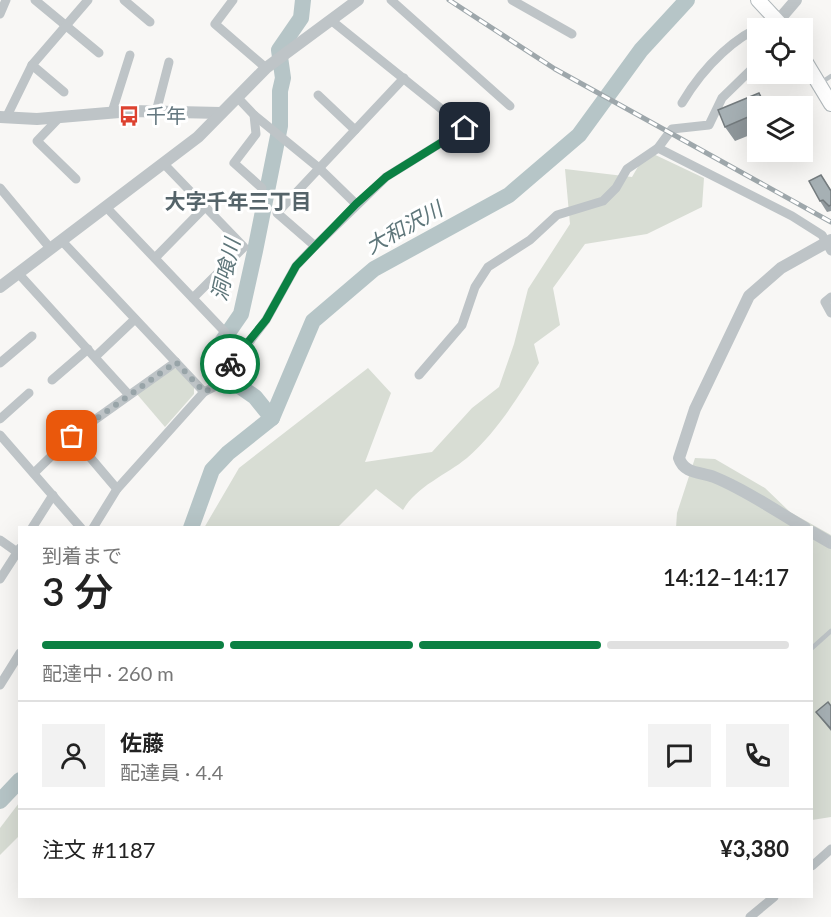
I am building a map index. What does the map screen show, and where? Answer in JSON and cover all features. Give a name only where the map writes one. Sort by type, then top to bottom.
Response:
[{"type":"main road","points":[[758,0],[775,18]]},
{"type":"main road","points":[[813,67],[825,80],[831,104]]},
{"type":"street","points":[[0,15],[6,0]]},
{"type":"street","points":[[35,0],[99,53]]},
{"type":"street","points":[[88,0],[32,65],[3,118],[59,118],[112,112],[221,113]]},
{"type":"street","points":[[124,0],[150,22]]},
{"type":"street","points":[[233,0],[215,24],[266,68]]},
{"type":"street","points":[[0,287],[198,137],[266,68],[358,0]]},
{"type":"street","points":[[391,0],[510,106]]},
{"type":"street","points":[[512,0],[572,34]]},
{"type":"street","points":[[785,18],[796,0]]},
{"type":"street","points":[[94,526],[117,489],[204,392],[216,386],[266,320],[296,266],[356,204],[386,177],[465,128],[332,21]]},
{"type":"street","points":[[682,103],[691,88],[734,42],[747,34]]},
{"type":"street","points":[[112,112],[130,55]]},
{"type":"street","points":[[156,112],[169,62]]},
{"type":"street","points":[[32,65],[64,92]]},
{"type":"street","points":[[419,375],[462,325],[475,287],[488,267],[530,240],[557,215],[603,201],[616,188],[627,169],[658,148],[672,129],[709,124],[722,98],[747,74]]},
{"type":"street","points":[[315,246],[277,213],[404,78]]},
{"type":"street","points":[[318,95],[355,130]]},
{"type":"street","points":[[237,97],[254,115],[319,168],[356,204]]},
{"type":"street","points":[[254,115],[256,134],[234,163],[262,188]]},
{"type":"street","points":[[59,118],[37,141],[76,179]]},
{"type":"street","points":[[658,148],[792,216],[822,235],[830,244],[767,278],[749,296],[695,409],[679,458],[681,466],[687,470],[724,481],[802,526]]},
{"type":"street","points":[[164,164],[244,247],[193,298]]},
{"type":"street","points":[[0,188],[50,248]]},
{"type":"street","points":[[106,207],[225,332]]},
{"type":"street","points":[[155,258],[204,208]]},
{"type":"street","points":[[61,240],[204,392]]},
{"type":"street","points":[[18,273],[129,394]]},
{"type":"street","points":[[831,297],[825,302],[831,313]]},
{"type":"street","points":[[96,357],[135,319]]},
{"type":"street","points":[[0,363],[32,336]]},
{"type":"street","points":[[52,380],[88,349]]},
{"type":"street","points":[[34,473],[72,436],[176,362]]},
{"type":"street","points":[[0,418],[29,393]]},
{"type":"street","points":[[0,435],[79,526]]},
{"type":"street","points":[[72,436],[117,489]]},
{"type":"street","points":[[33,526],[53,495]]},
{"type":"street","points":[[813,533],[831,543]]},
{"type":"street","points":[[0,540],[18,550],[0,579]]},
{"type":"street","points":[[0,685],[3,673],[18,655]]},
{"type":"street","points":[[813,865],[831,849]]},
{"type":"street","points":[[750,917],[773,898]]},
{"type":"lane","points":[[813,647],[831,630]]},
{"type":"shaded area","points":[[647,151],[704,178],[702,207],[647,234],[585,244],[553,288],[560,325],[534,344],[539,363],[498,425],[467,458],[424,487],[403,510],[376,489],[339,526],[205,526],[239,468],[368,368],[391,393],[365,462],[432,452],[472,408],[499,387],[514,344],[528,289],[570,224],[565,169],[632,177]]},
{"type":"shaded area","points":[[178,368],[194,386],[194,394],[165,427],[136,393],[171,369]]},
{"type":"shaded area","points":[[695,458],[715,459],[765,488],[790,512],[831,535],[831,817],[813,820],[813,526],[676,526],[677,513]]},
{"type":"shaded area","points":[[18,804],[18,837],[0,855],[0,828]]},
{"type":"building","points":[[747,98],[747,117],[725,127],[718,110]]},
{"type":"building","points":[[821,175],[831,191],[831,205],[829,206],[823,200],[820,201],[809,181]]},
{"type":"building","points":[[828,702],[831,706],[831,729],[816,712]]},
{"type":"waterway","name":"洞喰川","points":[[272,418],[255,397],[232,381],[212,356],[241,314],[280,126],[280,91],[283,78],[279,50],[301,18],[303,0]]},
{"type":"waterway","name":"大和沢川","points":[[192,526],[212,470],[228,453],[272,418],[313,321],[374,269],[509,195],[579,135],[641,50],[687,0]]},
{"type":"waterway","name":"大和沢川","points":[[0,801],[18,782]]},
{"type":"railway","points":[[449,0],[555,69],[831,222]]},
{"type":"way so far","points":[[72,436],[176,362],[204,392],[216,386],[230,364]]},
{"type":"place","name":"千年","points":[[129,116]]},
{"type":"district","name":"大字千年三丁目","points":[[238,202]]},
{"type":"route","points":[[230,364],[266,320],[296,266],[356,204],[386,177],[465,128]]}]
